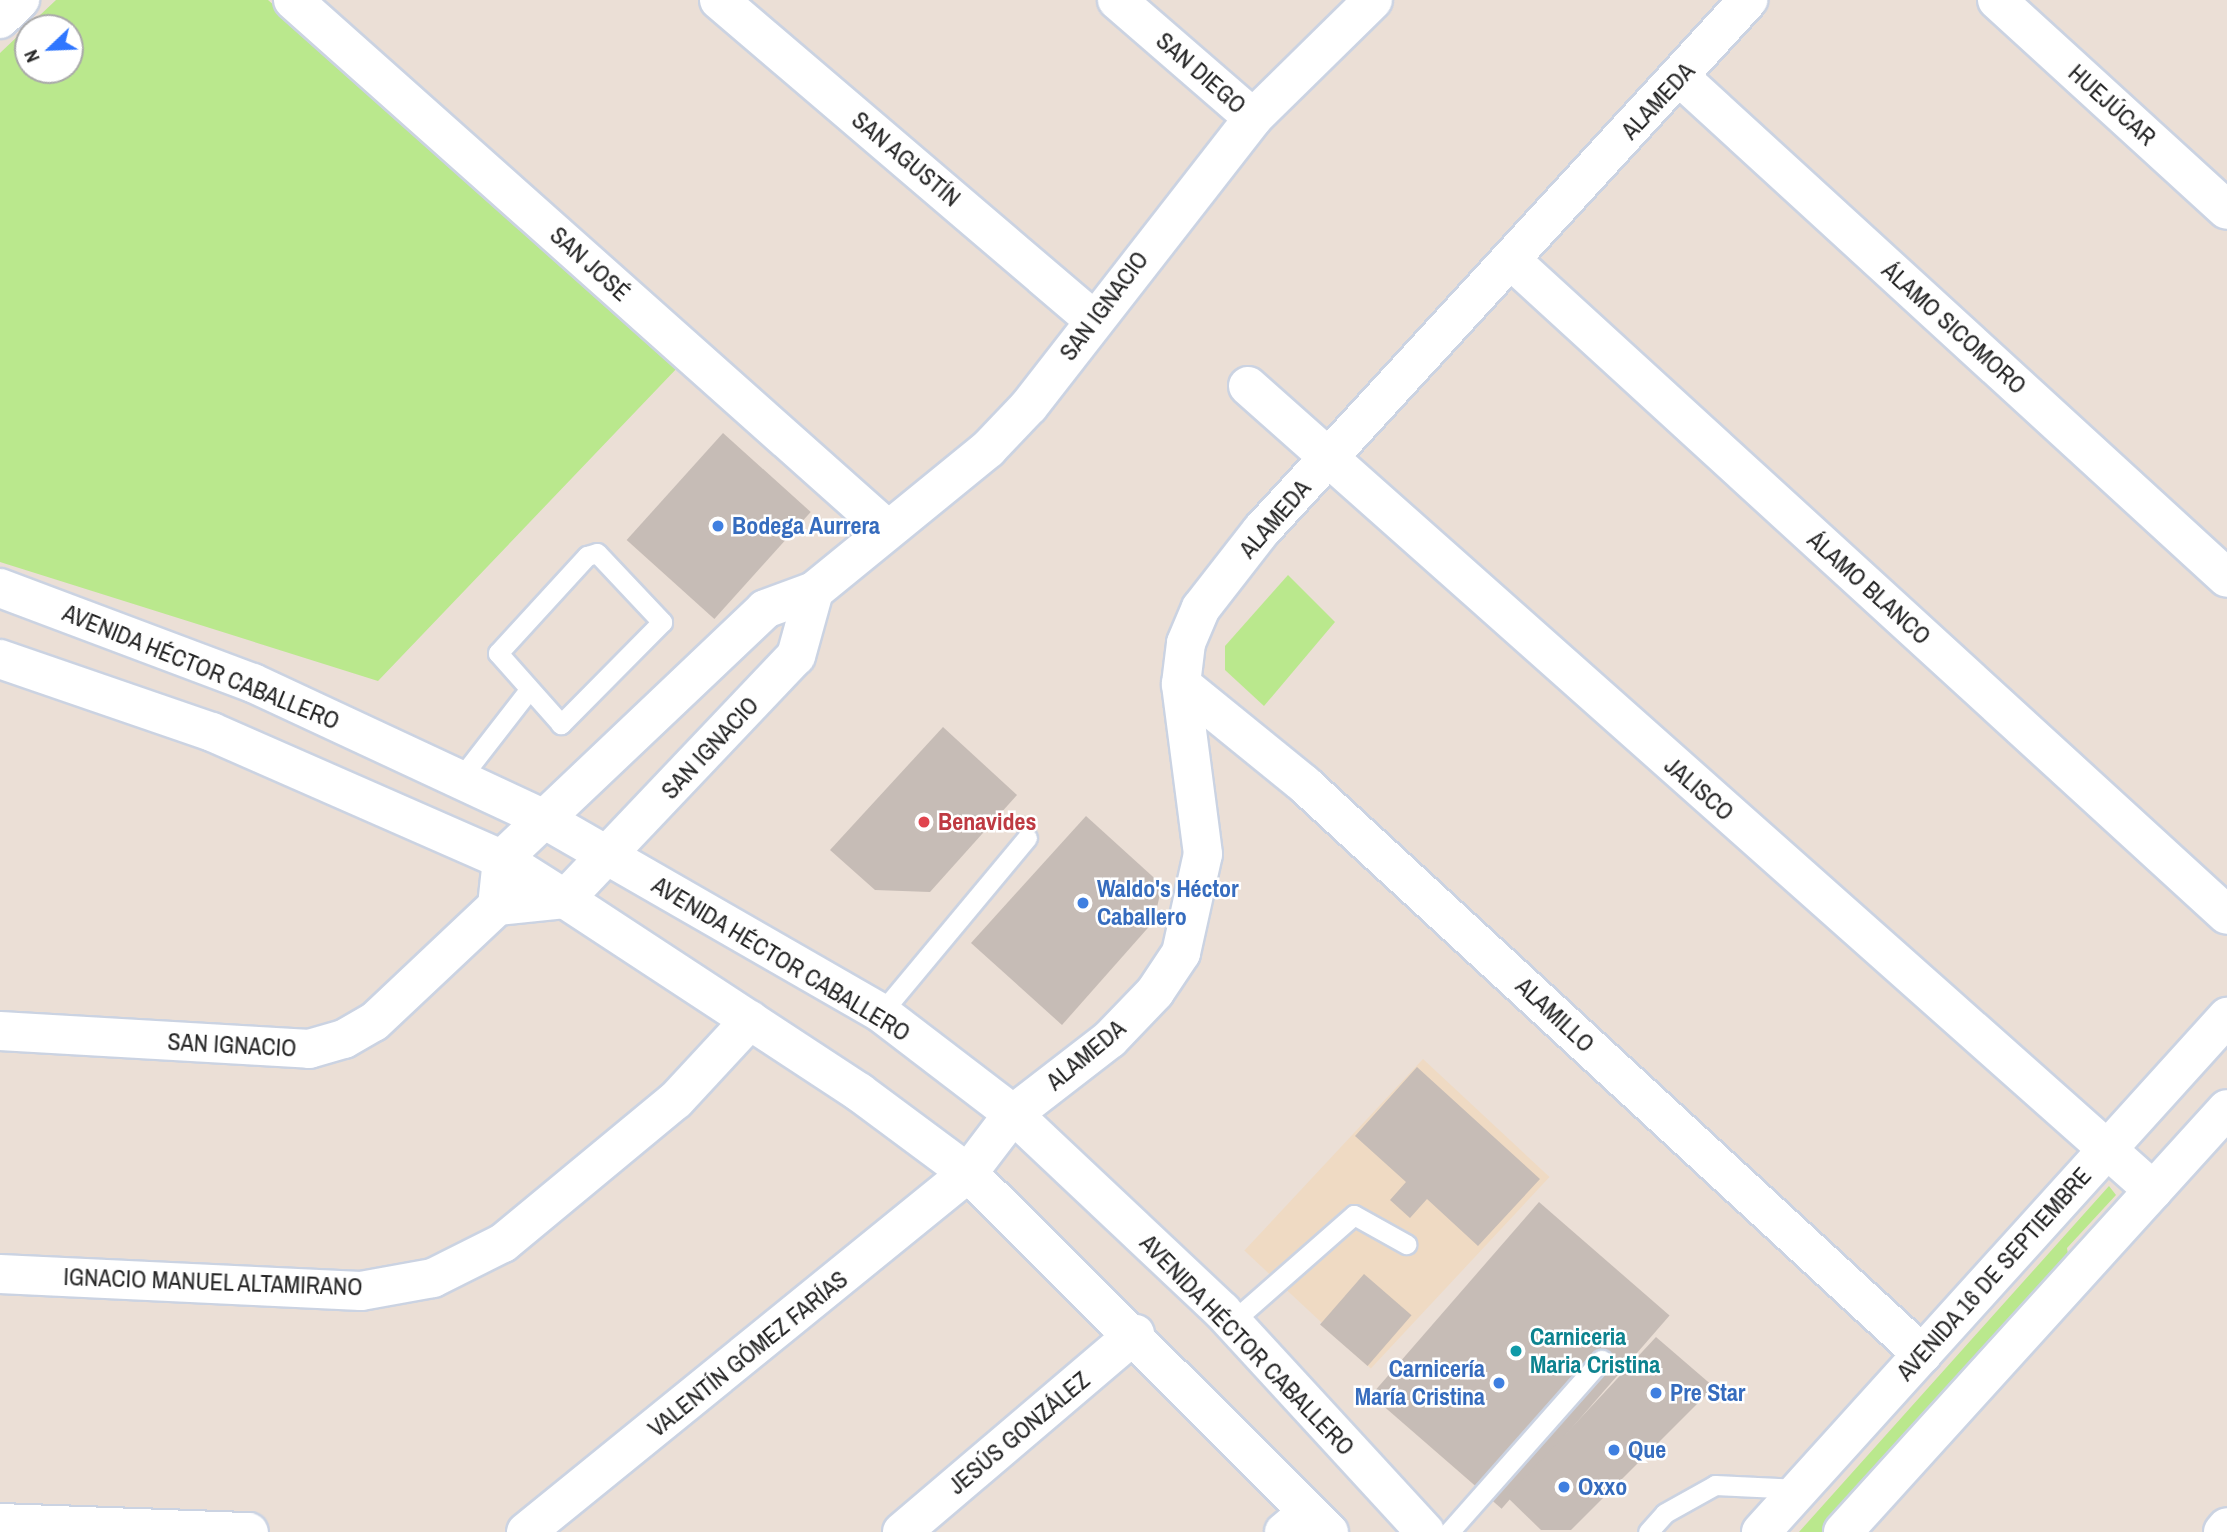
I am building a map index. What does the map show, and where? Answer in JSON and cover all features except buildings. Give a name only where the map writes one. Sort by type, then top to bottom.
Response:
[{"type":"street","points":[[0,19],[20,0]]},
{"type":"street","name":"SAN JOSÉ","points":[[293,0],[887,529]]},
{"type":"street","name":"SAN AGUSTÍN","points":[[719,0],[1093,319]]},
{"type":"street","name":"SAN DIEGO","points":[[1117,0],[1253,118]]},
{"type":"street","name":"SAN IGNACIO","points":[[502,859],[542,818],[765,609],[814,591],[988,449],[1029,406],[1093,319],[1253,118],[1373,0]]},
{"type":"street","name":"ALAMEDA","points":[[968,1173],[1013,1114],[1110,1039],[1155,992],[1181,953],[1203,854],[1181,684],[1186,643],[1201,608],[1327,461],[1681,78],[1748,0]]},
{"type":"street","name":"HUEJÚCAR","points":[[1997,0],[2227,210]]},
{"type":"street","name":"ÁLAMO SICOMORO","points":[[1681,78],[2227,578]]},
{"type":"street","name":"ÁLAMO BLANCO","points":[[1511,260],[2227,915]]},
{"type":"street","name":"JALISCO","points":[[1248,386],[1327,461],[2153,1189]]},
{"type":"street","name":"AVENIDA HÉCTOR CABALLERO","points":[[0,588],[253,683],[542,818],[881,1013],[1013,1114],[1232,1321],[1422,1529]]},
{"type":"street","name":"SAN IGNACIO","points":[[565,899],[796,656],[814,591]]},
{"type":"street","points":[[0,659],[212,732],[502,859],[750,1020],[968,1173],[1135,1334],[1307,1525]]},
{"type":"street","name":"ALAMILLO","points":[[1181,684],[1304,784],[1922,1354]]},
{"type":"street","points":[[502,859],[497,906],[565,899]]},
{"type":"street","name":"SAN IGNACIO","points":[[0,1031],[309,1049],[374,1021],[497,906]]},
{"type":"street","name":"AVENIDA 16 DE SEPTIEMBRE","points":[[1761,1532],[2227,1017]]},
{"type":"street","name":"IGNACIO MANUEL ALTAMIRANO","points":[[0,1274],[360,1291],[433,1278],[503,1244],[676,1100],[750,1020]]},
{"type":"street","points":[[1843,1532],[2153,1189],[2219,1131]]},
{"type":"street","name":"VALENTÍN GÓMEZ FARÍAS","points":[[526,1532],[968,1173]]},
{"type":"street","name":"JESÚS GONZÁLEZ","points":[[902,1532],[1135,1334]]},
{"type":"street","points":[[0,1523],[248,1532]]},
{"type":"street","points":[[2223,1532],[2227,1527]]},
{"type":"lane","points":[[597,554],[662,622],[564,724],[528,691],[498,653],[587,556],[597,554]]},
{"type":"lane","points":[[459,780],[528,691]]},
{"type":"lane","points":[[881,1013],[1027,838]]},
{"type":"lane","points":[[1232,1321],[1354,1215],[1406,1244]]},
{"type":"lane","points":[[1422,1529],[1601,1360]]},
{"type":"lane","points":[[1648,1532],[1665,1513],[1715,1485],[1800,1489]]},
{"type":"shaded area","points":[[1423,1059],[1550,1177],[1371,1369],[1244,1251]]},
{"type":"green space","points":[[56,0],[268,0],[680,365],[378,681],[0,562],[0,53],[14,40],[14,84],[84,84],[84,14],[41,14]]},
{"type":"green space","points":[[1288,575],[1335,622],[1264,706],[1225,670],[1225,646]]},
{"type":"green space","points":[[2109,1186],[2116,1195],[2067,1248],[2070,1267],[1830,1532],[1799,1532]]},
{"type":"place","name":"Bodega Aurrera","points":[[718,526]]},
{"type":"place","name":"Benavides","points":[[924,822]]},
{"type":"place","name":"Waldo's Héctor Caballero","points":[[1083,903]]},
{"type":"place","name":"Carniceria Maria Cristina","points":[[1516,1351]]},
{"type":"place","name":"Carnicería María Cristina","points":[[1499,1383]]},
{"type":"place","name":"Pre Star","points":[[1656,1393]]},
{"type":"place","name":"Que","points":[[1614,1450]]},
{"type":"place","name":"Oxxo","points":[[1564,1487]]}]
